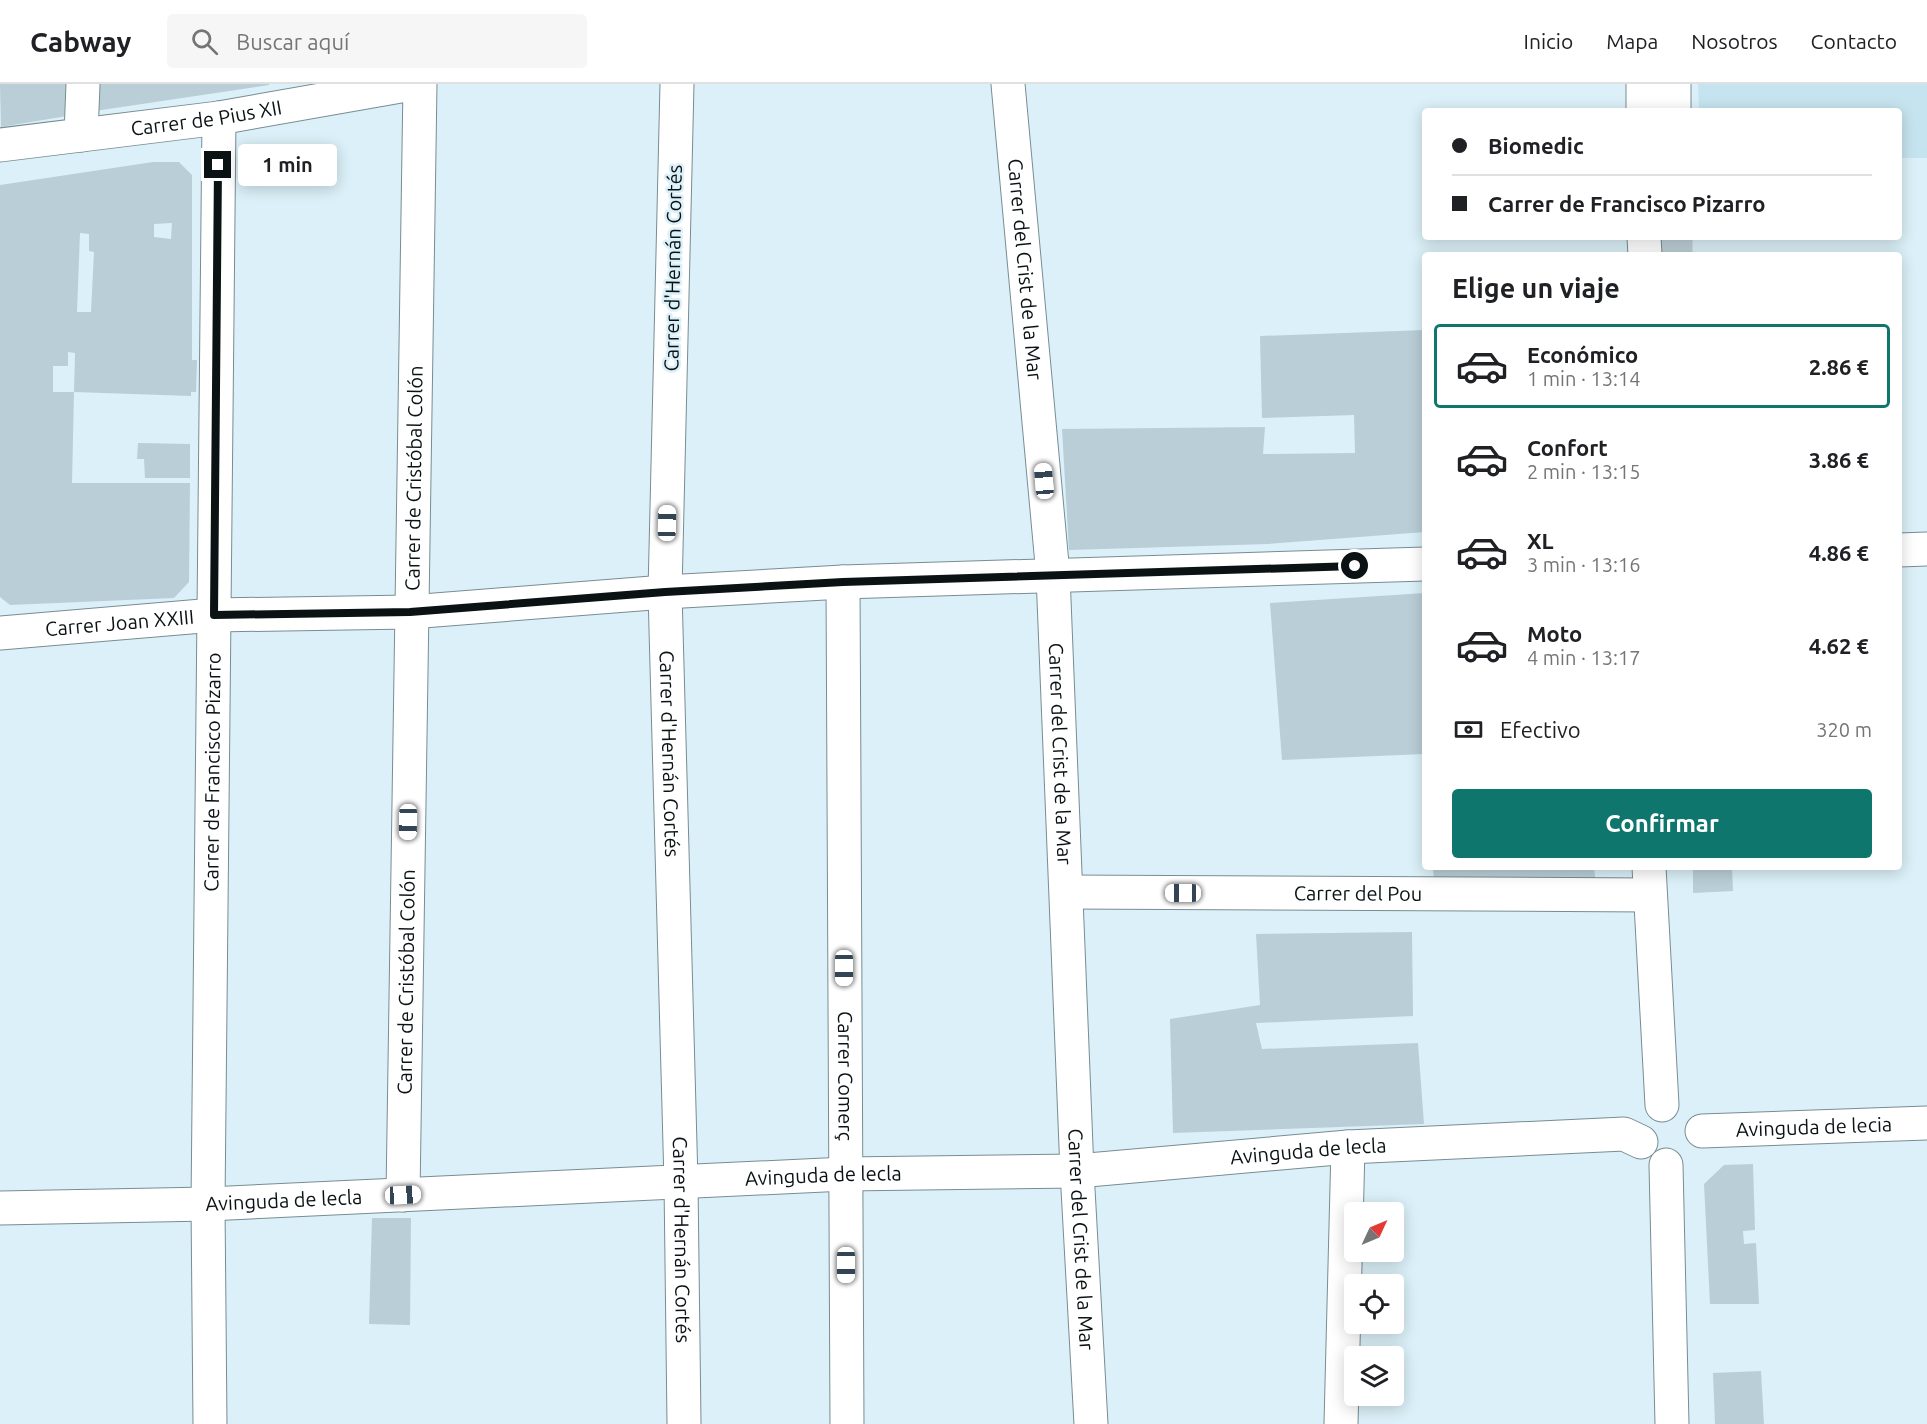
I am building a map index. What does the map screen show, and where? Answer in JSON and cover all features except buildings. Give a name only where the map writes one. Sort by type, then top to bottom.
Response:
[{"type":"street","points":[[81,135],[83,84]]},
{"type":"street","name":"Carrer de Pius XII","points":[[0,145],[219,118],[412,84]]},
{"type":"street","name":"Carrer de Cristóbal Colón","points":[[403,1195],[410,612],[420,84]]},
{"type":"street","name":"Carrer d'Hernán Cortés","points":[[677,84],[665,592],[681,1182],[684,1424]]},
{"type":"street","name":"Carrer del Crist de la Mar","points":[[1008,84],[1053,575],[1077,1171],[1091,1424]]},
{"type":"street","points":[[1643,84],[1643,108]]},
{"type":"street","points":[[1674,84],[1674,108]]},
{"type":"street","name":"Carrer de Francisco Pizarro","points":[[210,1424],[208,1204],[219,118]]},
{"type":"street","points":[[1902,550],[1927,549]]},
{"type":"street","name":"Carrer Joan XXIII","points":[[0,633],[214,615],[410,612],[665,592],[843,582],[1422,564]]},
{"type":"street","name":"Carrer Comerç","points":[[843,582],[847,1424]]},
{"type":"street","points":[[1649,881],[1662,1105]]},
{"type":"street","name":"Carrer del Pou","points":[[1067,892],[1649,881]]},
{"type":"street","points":[[1671,1103],[1689,1108],[1695,1114],[1702,1131],[1698,1150],[1692,1157],[1676,1165],[1666,1165],[1650,1157],[1641,1142],[1640,1133],[1647,1116],[1662,1105],[1671,1103]]},
{"type":"street","name":"Avinguda de lecia","points":[[1702,1131],[1927,1123]]},
{"type":"street","name":"Avinguda de lecla","points":[[0,1208],[208,1204],[845,1174],[1077,1171],[1348,1147],[1624,1134],[1641,1142]]},
{"type":"street","points":[[1341,1424],[1348,1147]]},
{"type":"street","points":[[1666,1165],[1672,1424]]},
{"type":"shaded area","points":[[1698,84],[1927,84],[1927,158],[1902,158],[1902,108],[1699,108]]},
{"type":"tunnel","points":[[1676,240],[1676,252]]},
{"type":"route","points":[[218,165],[214,615],[410,612],[665,592],[843,582],[1355,566]]}]
